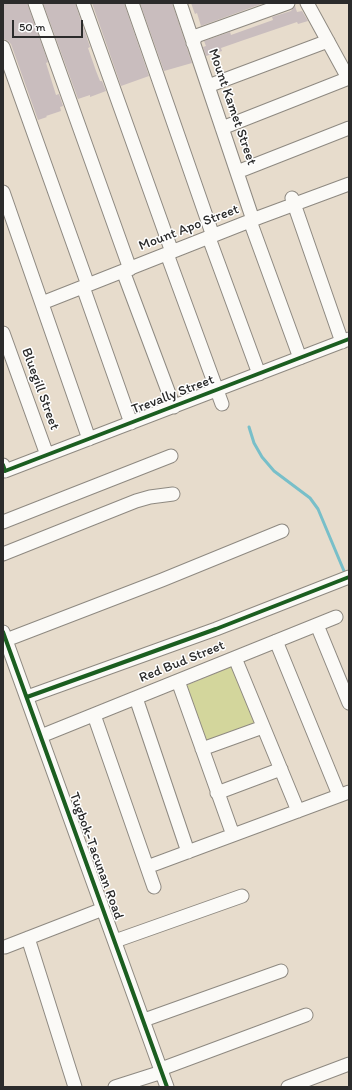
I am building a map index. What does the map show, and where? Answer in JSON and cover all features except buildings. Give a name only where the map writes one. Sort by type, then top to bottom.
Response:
[{"type":"street","points":[[35,3],[174,407]]},
{"type":"street","points":[[83,3],[222,404]]},
{"type":"street","points":[[132,3],[259,374]]},
{"type":"street","name":"Mount Kamet Street","points":[[180,3],[195,40]]},
{"type":"street","name":"Mount Kamet Street","points":[[184,3],[300,358]]},
{"type":"street","points":[[195,40],[288,3]]},
{"type":"street","points":[[225,127],[349,78],[307,3]]},
{"type":"street","points":[[210,84],[328,41]]},
{"type":"street","points":[[3,47],[131,423]]},
{"type":"street","points":[[240,171],[349,128]]},
{"type":"street","name":"Mount Apo Street","points":[[42,303],[211,237],[254,216],[292,201],[349,175]]},
{"type":"street","name":"Mount Apo Street","points":[[292,201],[349,184]]},
{"type":"street","points":[[3,192],[89,439]]},
{"type":"street","points":[[292,201],[346,341]]},
{"type":"street","name":"Bluegill Street","points":[[3,334],[47,456]]},
{"type":"street","name":"Trevally Street","points":[[4,468],[47,456],[346,341]]},
{"type":"street","points":[[3,522],[171,456]]},
{"type":"street","points":[[3,554],[136,501],[150,497],[173,494]]},
{"type":"street","points":[[4,636],[162,580],[282,531]]},
{"type":"street","points":[[27,697],[216,629],[349,577]]},
{"type":"street","name":"Red Bud Street","points":[[41,736],[336,617]]},
{"type":"street","points":[[317,625],[349,703]]},
{"type":"street","name":"Tugbok-Tacunan Road","points":[[4,636],[168,1087]]},
{"type":"street","points":[[147,867],[344,794],[276,641]]},
{"type":"street","points":[[235,658],[298,811]]},
{"type":"street","points":[[178,681],[233,835]]},
{"type":"street","points":[[136,698],[188,852]]},
{"type":"street","points":[[94,714],[154,887]]},
{"type":"street","points":[[202,749],[263,727]]},
{"type":"street","points":[[217,793],[281,769]]},
{"type":"street","points":[[115,941],[242,896]]},
{"type":"street","points":[[5,947],[103,909]]},
{"type":"street","points":[[28,938],[75,1087]]},
{"type":"street","points":[[144,1020],[281,971]]},
{"type":"street","points":[[115,1087],[161,1071],[306,1015]]},
{"type":"street","points":[[288,1087],[349,1064]]},
{"type":"green space","points":[[233,666],[256,723],[205,743],[185,686]]},
{"type":"waterway","points":[[249,427],[254,443],[262,457],[274,471],[310,498],[318,509],[344,571]]},
{"type":"cycle path","points":[[3,465],[5,471],[349,339]]},
{"type":"cycle path","points":[[27,697],[216,629],[349,577]]},
{"type":"cycle path","points":[[3,632],[167,1087]]}]
